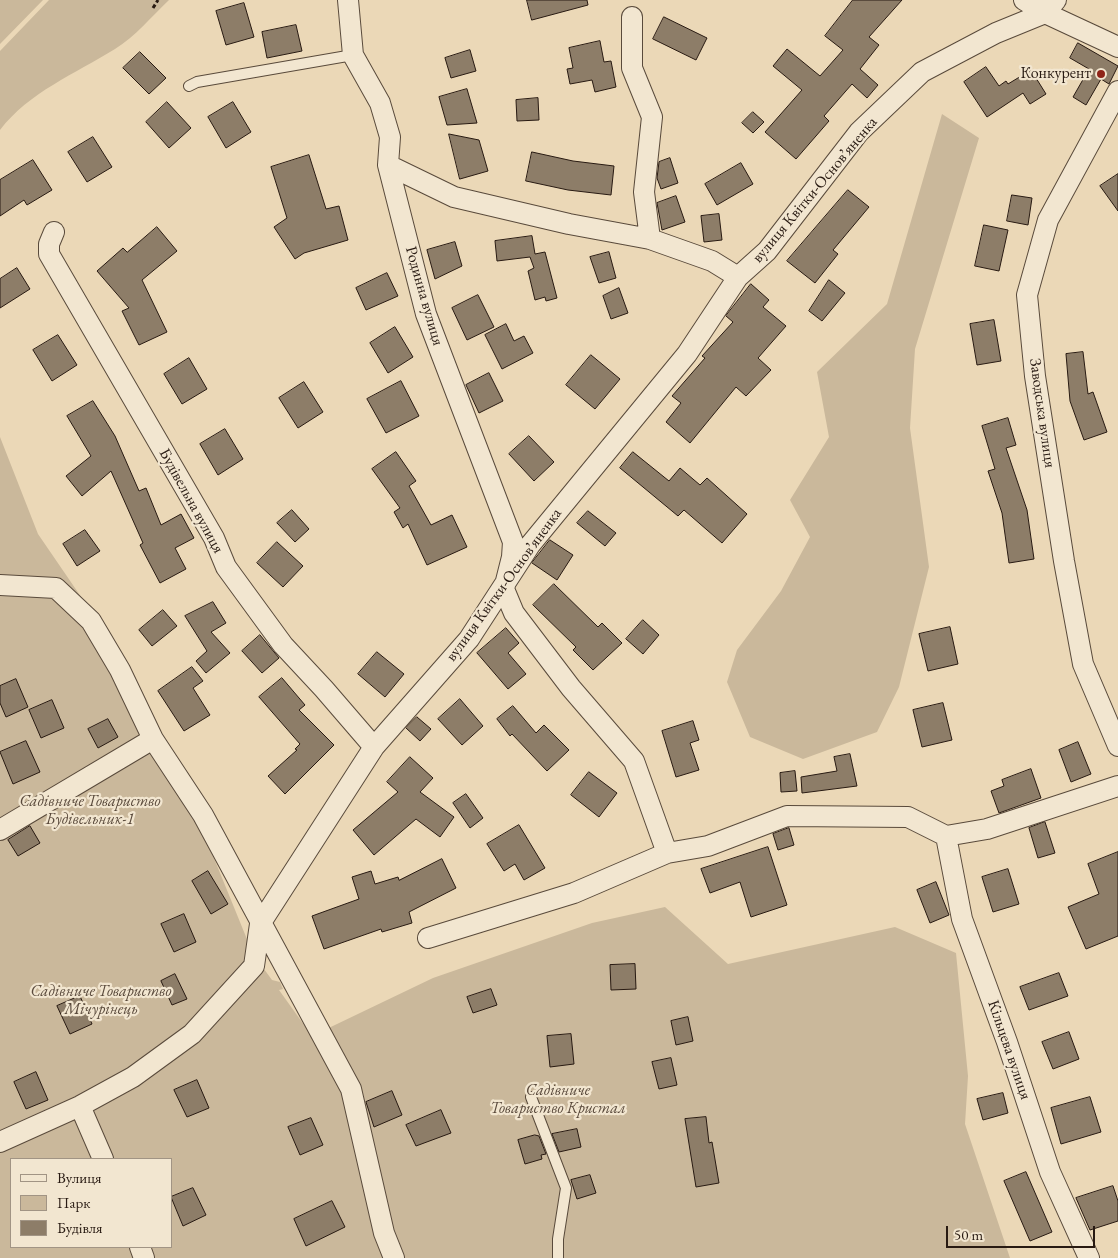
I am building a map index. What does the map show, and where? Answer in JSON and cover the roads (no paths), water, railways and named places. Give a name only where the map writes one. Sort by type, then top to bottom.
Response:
[{"type":"street","name":"Родинна вулиця","points":[[348,0],[353,55],[380,104],[390,137],[388,165],[426,314],[513,542],[512,557],[504,589]]},
{"type":"street","points":[[1024,0],[1050,6],[1118,47]]},
{"type":"street","name":"вулиця Квітки-Основʼяненка","points":[[260,924],[374,747],[469,639],[504,589],[530,546],[688,354],[738,277],[766,251],[859,132],[922,72],[1050,6]]},
{"type":"street","points":[[632,18],[632,68],[652,117],[644,192],[650,238]]},
{"type":"street","name":"Заводська вулиця","points":[[1118,92],[1048,220],[1027,295],[1041,415],[1064,561],[1083,664],[1118,746]]},
{"type":"street","name":"вулиця Квітки-Основʼяненка","points":[[388,165],[454,197],[570,224],[650,238],[712,261],[738,277]]},
{"type":"street","name":"Будівельна вулиця","points":[[54,232],[49,254],[214,538],[226,567],[283,645],[324,688],[374,747]]},
{"type":"street","points":[[0,585],[56,588],[91,621],[120,670],[153,739],[203,815],[260,924],[351,1089],[384,1233],[394,1258]]},
{"type":"street","points":[[504,589],[519,620],[570,688],[634,761],[667,853]]},
{"type":"street","points":[[0,830],[153,739]]},
{"type":"street","points":[[428,938],[574,893],[667,853],[708,846],[787,816],[908,817],[946,836],[987,829],[1118,786]]},
{"type":"street","name":"Кільцева вулиця","points":[[946,836],[962,918],[1007,1042],[1050,1172],[1089,1258]]},
{"type":"street","points":[[0,1142],[80,1106],[133,1077],[192,1034],[254,966],[260,924]]},
{"type":"street","points":[[80,1106],[104,1158]]},
{"type":"lane","points":[[189,86],[198,82],[353,55]]},
{"type":"lane","points":[[531,1097],[566,1188],[558,1239],[558,1258]]},
{"type":"place","name":"Конкурент","points":[[1101,74]]},
{"type":"park label","name":"Садівниче Товариство Будівельник-1","points":[[90,811]]},
{"type":"park label","name":"Садівниче Товариство Мічурінець","points":[[101,1001]]},
{"type":"park label","name":"Садівниче Товариство Кристал","points":[[558,1100]]}]
